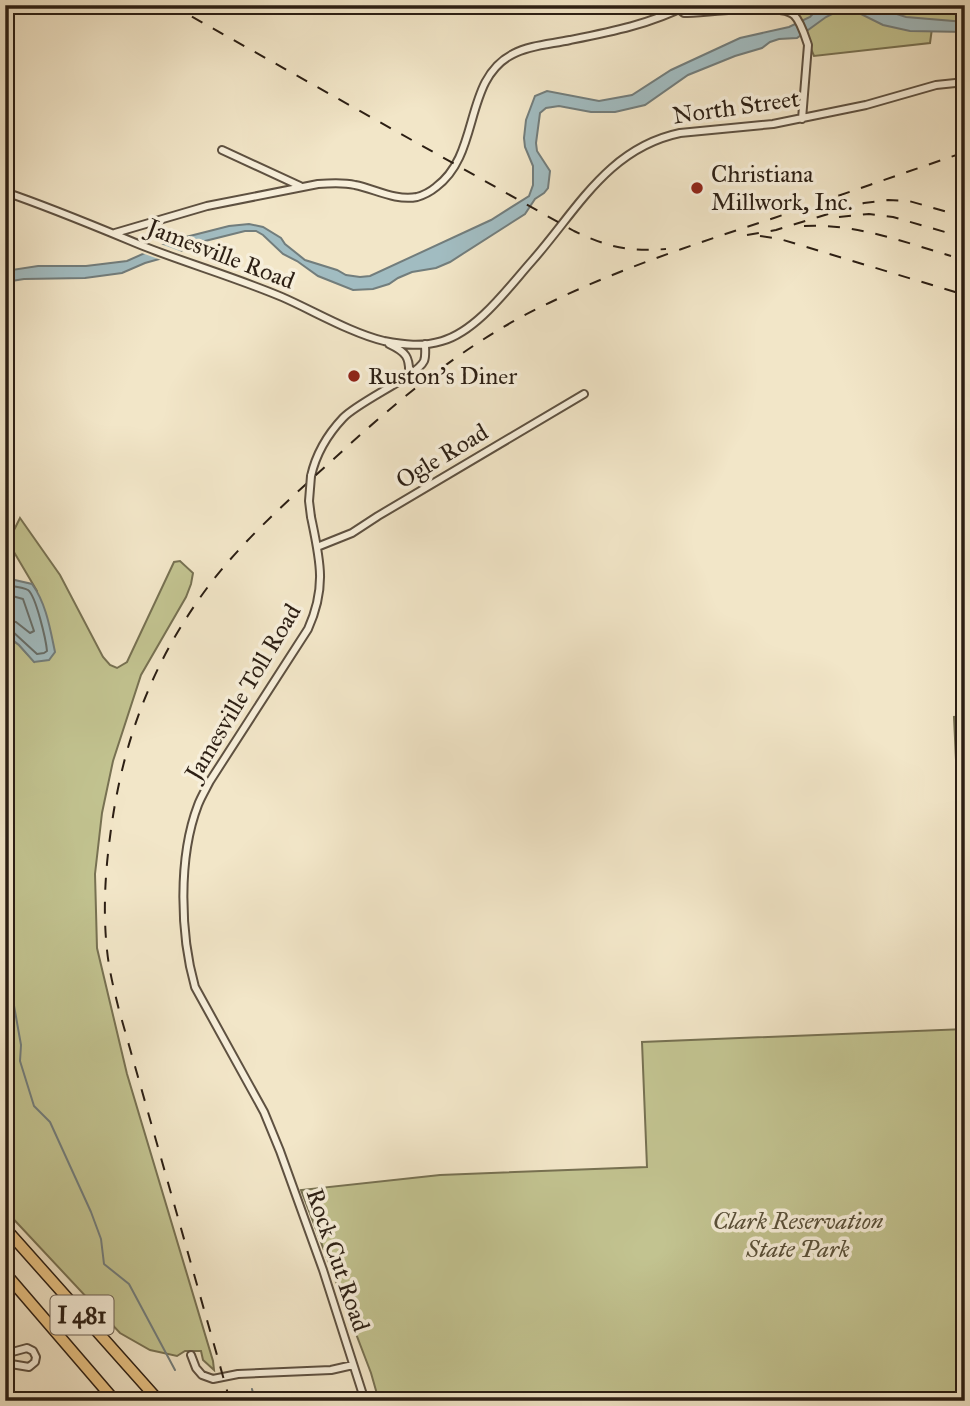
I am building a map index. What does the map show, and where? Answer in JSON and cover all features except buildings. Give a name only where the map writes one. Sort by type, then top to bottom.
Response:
[{"type":"highway","name":"I 481","points":[[5,1228],[159,1401]]},
{"type":"highway","name":"I 481","points":[[5,1273],[115,1401]]},
{"type":"street","points":[[115,233],[207,206],[318,184],[354,184],[395,197],[422,195],[443,182],[453,169],[466,142],[488,77],[512,54],[647,22],[687,5]]},
{"type":"street","points":[[679,9],[684,13],[779,10],[794,15],[808,45],[802,119]]},
{"type":"street","name":"North Street","points":[[425,344],[453,336],[478,319],[536,256],[601,178],[638,148],[680,133],[750,128],[802,119],[925,88],[965,82]]},
{"type":"street","points":[[222,149],[302,187]]},
{"type":"street","name":"Jamesville Road","points":[[5,192],[282,297],[381,340],[410,345],[425,344]]},
{"type":"street","points":[[381,340],[405,354],[409,361],[409,374]]},
{"type":"street","name":"Jamesville Toll Road","points":[[272,1132],[264,1112],[195,987],[184,930],[185,869],[190,832],[210,781],[308,629],[315,613],[321,581],[309,501],[314,461],[320,448],[349,413],[415,371],[424,360],[425,344]]},
{"type":"street","name":"Ogle Road","points":[[317,547],[352,533],[584,394]]},
{"type":"street","name":"Rock Cut Road","points":[[272,1132],[323,1270],[365,1401]]},
{"type":"street","points":[[5,1354],[27,1348],[33,1351],[36,1362],[29,1367],[5,1363]]},
{"type":"street","points":[[191,1355],[202,1375],[213,1379],[238,1374],[331,1370],[353,1365]]},
{"type":"green space","points":[[703,5],[965,5],[965,22],[933,21],[930,43],[814,56],[796,13],[782,6],[697,8]]},
{"type":"green space","points":[[20,518],[60,575],[103,657],[117,668],[127,662],[174,562],[180,561],[193,573],[186,597],[141,675],[113,761],[102,813],[95,874],[97,948],[127,1074],[214,1370],[203,1360],[201,1351],[185,1351],[177,1356],[150,1350],[120,1333],[5,1210],[5,634],[34,661],[37,591],[8,542]]},
{"type":"green space","points":[[965,716],[965,953],[954,717]]},
{"type":"green space","name":"Clark Reservation State Park","points":[[965,1029],[965,1401],[379,1401],[371,1373],[301,1190],[440,1175],[647,1167],[642,1042]]},
{"type":"water","points":[[821,5],[869,5],[906,17],[965,22],[965,32],[910,31],[883,25],[853,10],[838,11],[797,38],[770,42],[762,48],[688,75],[645,105],[615,112],[591,112],[559,106],[546,108],[540,113],[536,143],[537,151],[550,171],[548,188],[535,199],[525,214],[450,262],[436,268],[412,272],[373,289],[353,290],[318,276],[283,254],[256,231],[245,231],[193,244],[177,254],[122,273],[85,278],[5,282],[5,271],[38,266],[86,266],[127,261],[174,240],[229,226],[249,224],[263,227],[281,238],[305,260],[346,275],[370,276],[491,220],[529,196],[533,185],[533,166],[524,138],[526,120],[535,96],[547,91],[599,101],[632,95],[671,70],[740,38],[789,27],[810,17]]},
{"type":"water","points":[[6,578],[32,584],[37,591],[47,616],[55,652],[49,660],[34,662],[5,634]]},
{"type":"pier","points":[[158,243],[185,253],[164,261],[139,252]]},
{"type":"waterway","points":[[5,989],[13,1000],[21,1045],[20,1061],[34,1106],[50,1122],[91,1212],[101,1239],[104,1264],[129,1284],[175,1370]]},
{"type":"waterway","points":[[252,1389],[255,1401]]},
{"type":"railway","points":[[171,5],[574,231],[618,247],[666,249]]},
{"type":"railway","points":[[230,1401],[119,1010],[106,936],[107,865],[115,802],[143,704],[172,643],[210,584],[239,549],[271,517],[386,412],[437,371],[492,334],[576,290],[632,267],[965,152]]},
{"type":"railway","points":[[747,235],[776,230],[864,203],[888,200],[909,201],[965,217]]},
{"type":"railway","points":[[839,217],[869,214],[893,217],[959,236]]},
{"type":"railway","points":[[804,226],[860,230],[951,256]]},
{"type":"railway","points":[[760,236],[780,239],[965,295]]},
{"type":"place","name":"Christiana Millwork, Inc.","points":[[697,188]]},
{"type":"place","name":"Ruston's Diner","points":[[354,376]]}]
